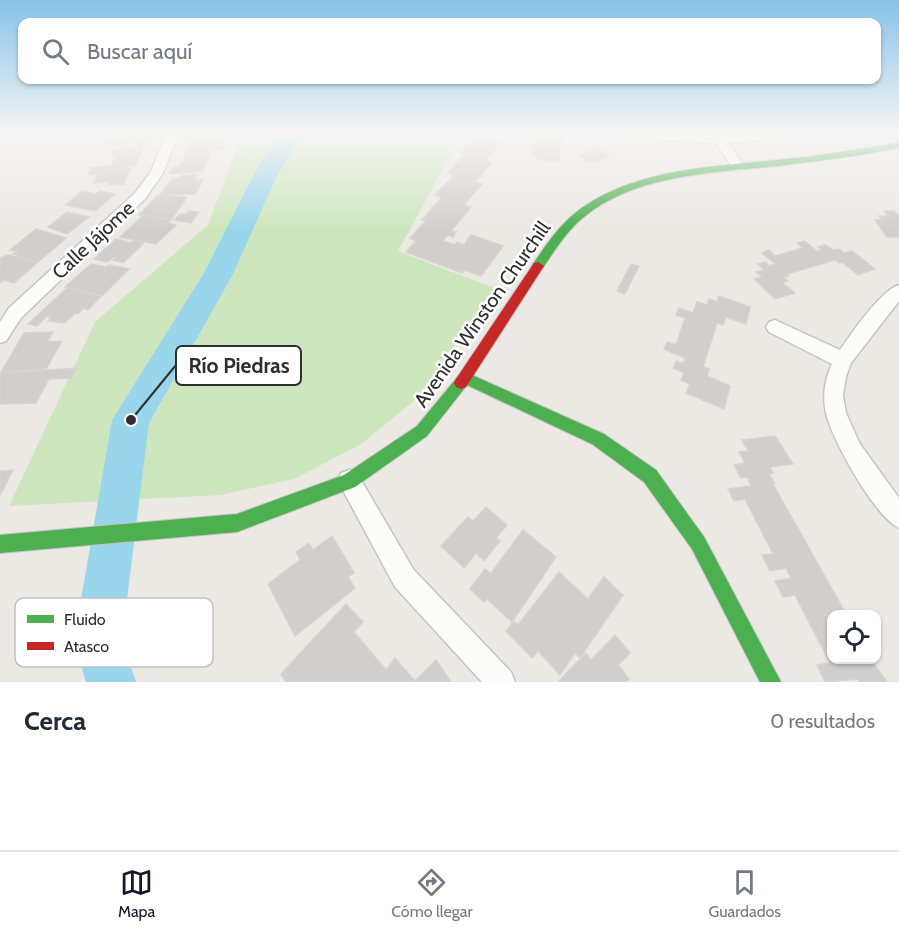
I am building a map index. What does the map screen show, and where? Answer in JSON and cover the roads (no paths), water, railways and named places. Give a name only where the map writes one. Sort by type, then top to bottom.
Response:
[{"type":"street","name":"Calle Jájome","points":[[0,336],[15,313],[140,195],[159,166]]},
{"type":"street","name":"Avenida Winston Churchill","points":[[0,544],[237,523],[349,480],[422,431],[465,378],[559,235],[587,209],[620,191],[653,179],[750,166]]},
{"type":"street","points":[[899,291],[842,360],[835,380],[835,400],[840,424],[854,456],[899,516]]},
{"type":"street","points":[[775,327],[842,360]]},
{"type":"street","points":[[465,378],[598,439],[650,476],[698,543],[771,682]]},
{"type":"street","points":[[349,480],[405,578],[501,682]]},
{"type":"waterway","points":[[104,598],[131,420],[217,276],[271,166]]},
{"type":"waterway","points":[[106,667],[111,682]]},
{"type":"place","name":"Río Piedras","points":[[131,420]]}]
